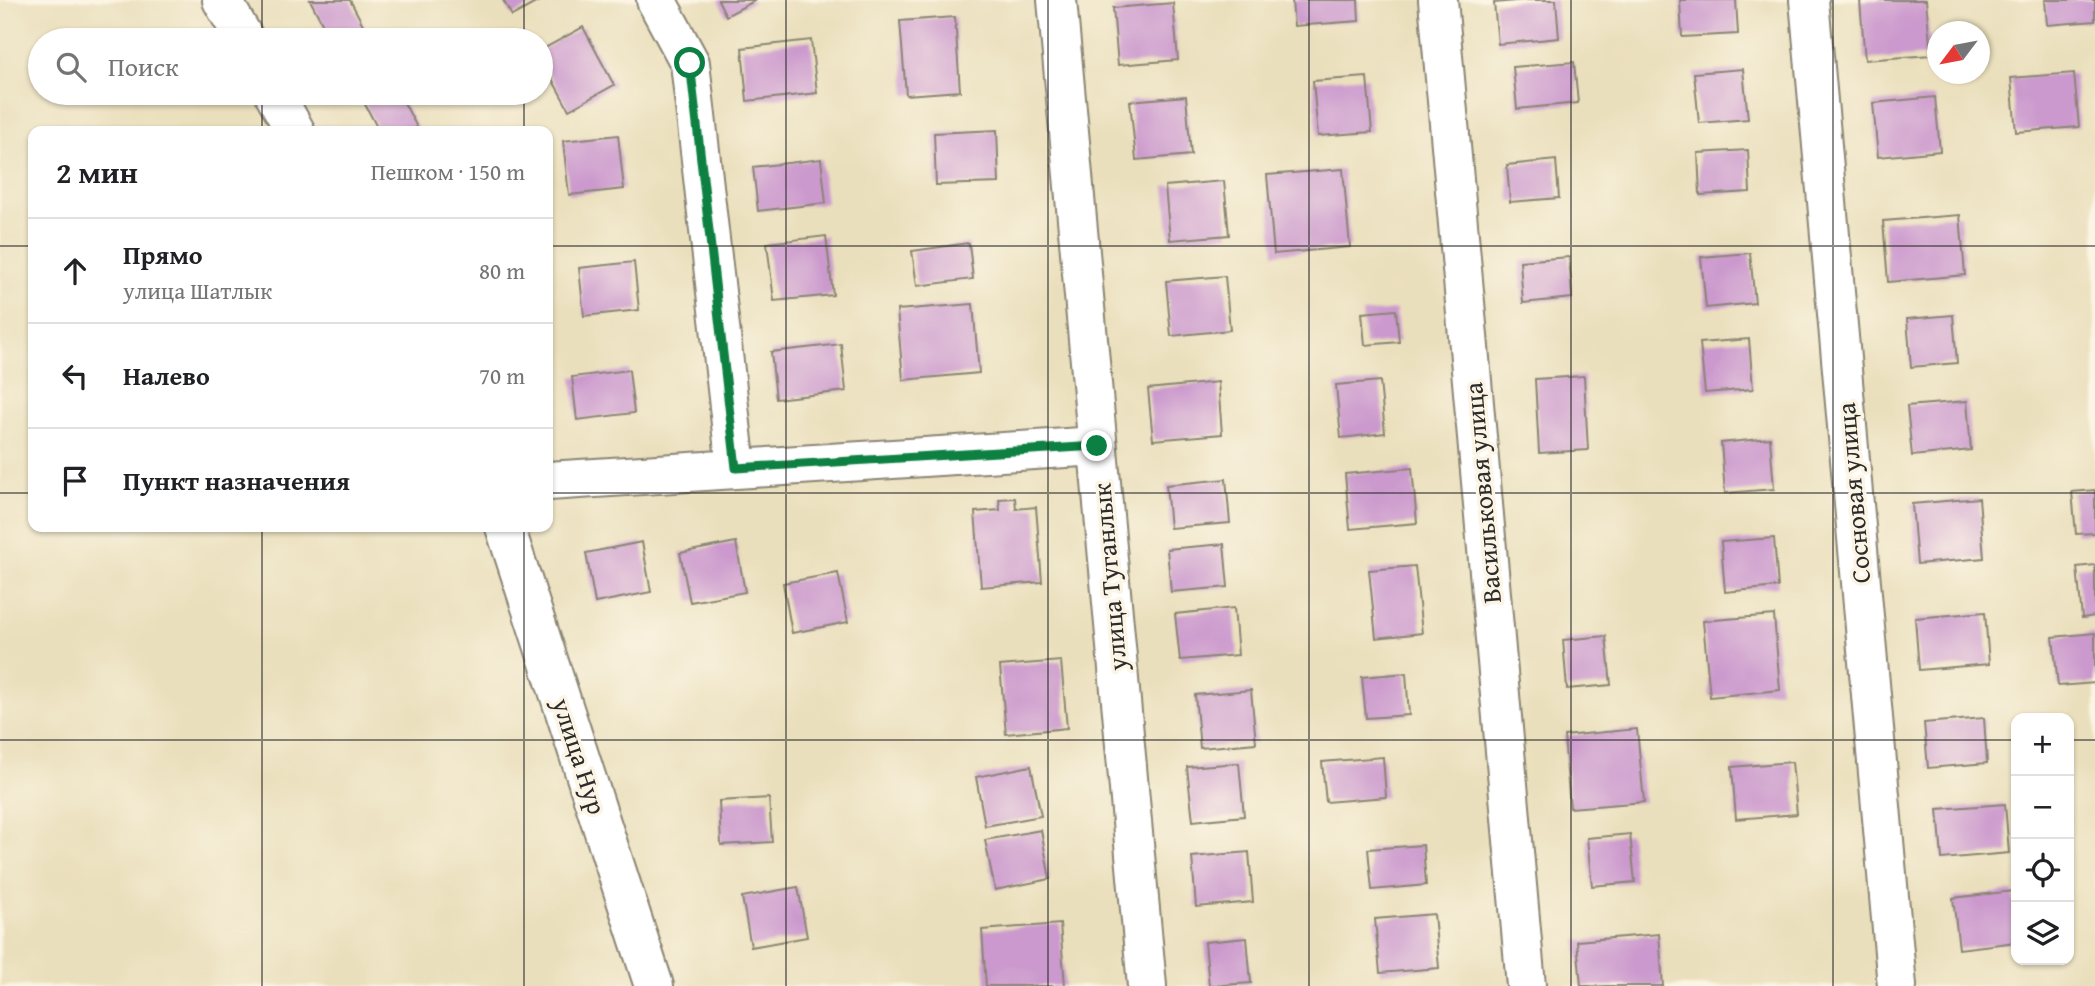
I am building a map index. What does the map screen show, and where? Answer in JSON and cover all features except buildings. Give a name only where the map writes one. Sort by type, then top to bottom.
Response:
[{"type":"street","points":[[222,0],[238,28]]},
{"type":"street","points":[[656,0],[690,63],[736,468]]},
{"type":"street","name":"улица Туганлык","points":[[1058,0],[1147,986]]},
{"type":"street","name":"Васильковая улица","points":[[1438,0],[1526,986]]},
{"type":"street","name":"Сосновая улица","points":[[1809,0],[1897,986]]},
{"type":"street","points":[[281,105],[292,126]]},
{"type":"street","points":[[553,481],[1097,446]]},
{"type":"street","name":"улица Нур","points":[[507,532],[654,986]]},
{"type":"route","points":[[690,63],[736,468],[1097,446]]}]
